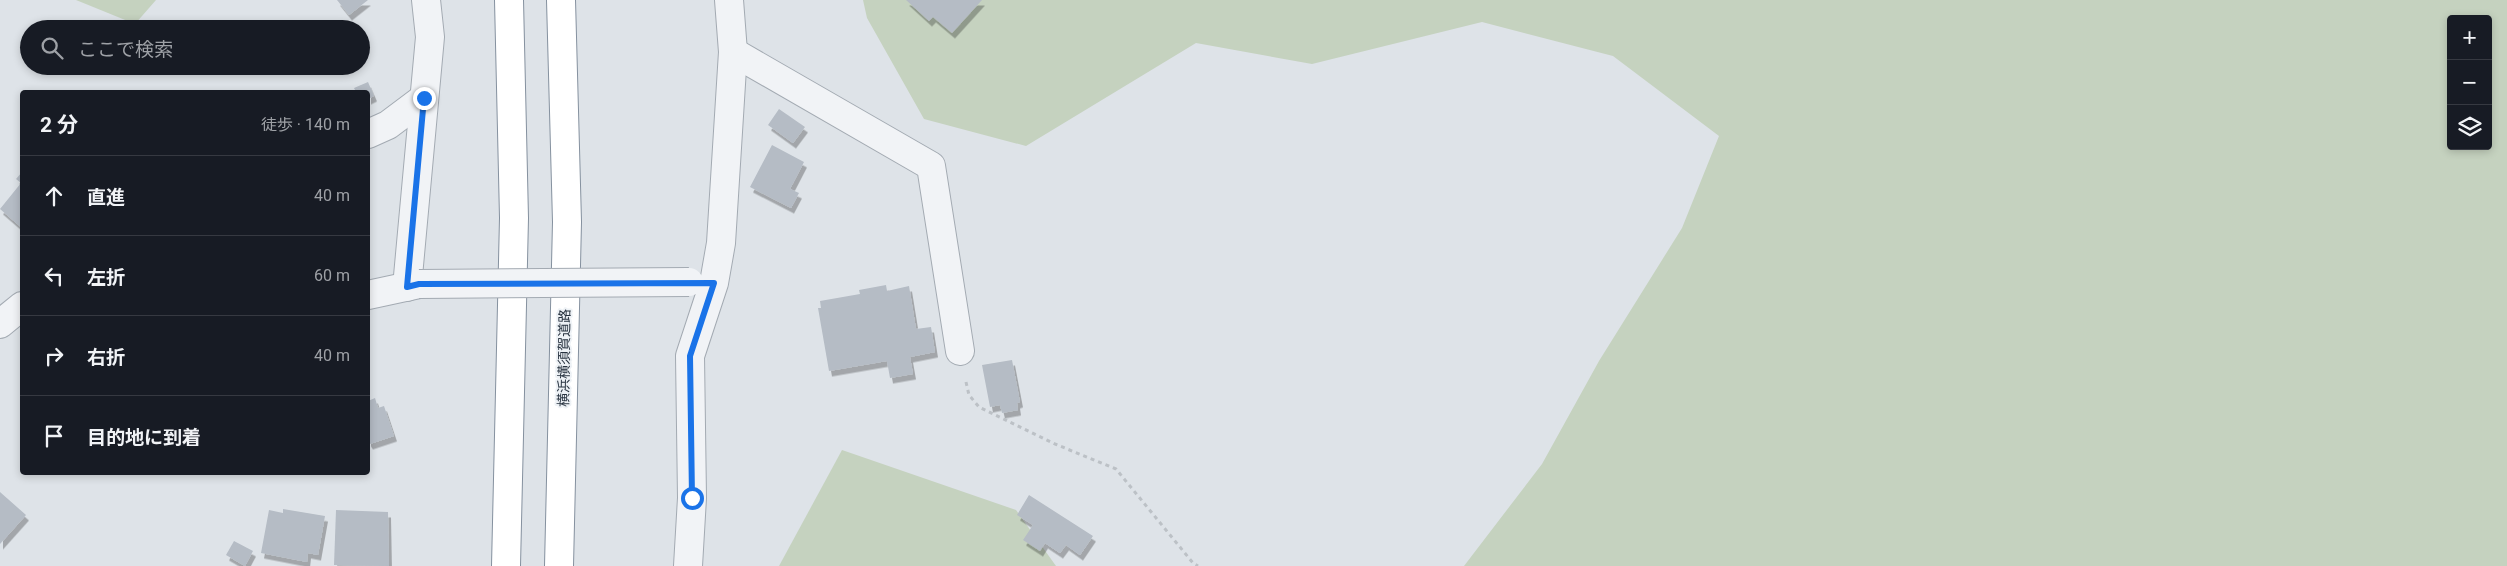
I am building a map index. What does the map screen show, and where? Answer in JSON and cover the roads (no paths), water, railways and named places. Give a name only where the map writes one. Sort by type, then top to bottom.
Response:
[{"type":"highway","points":[[506,566],[514,218],[510,0]]},
{"type":"highway","name":"横浜横須賀道路","points":[[559,566],[567,222],[561,0]]},
{"type":"street","points":[[413,285],[424,98],[430,37],[426,0]]},
{"type":"street","points":[[688,566],[692,498],[690,356],[702,283],[721,243],[733,52],[729,0]]},
{"type":"street","points":[[733,52],[931,166],[960,351]]},
{"type":"street","points":[[370,133],[388,125],[424,98]]},
{"type":"street","points":[[370,295],[413,285],[702,283]]},
{"type":"street","points":[[0,324],[20,308]]}]
